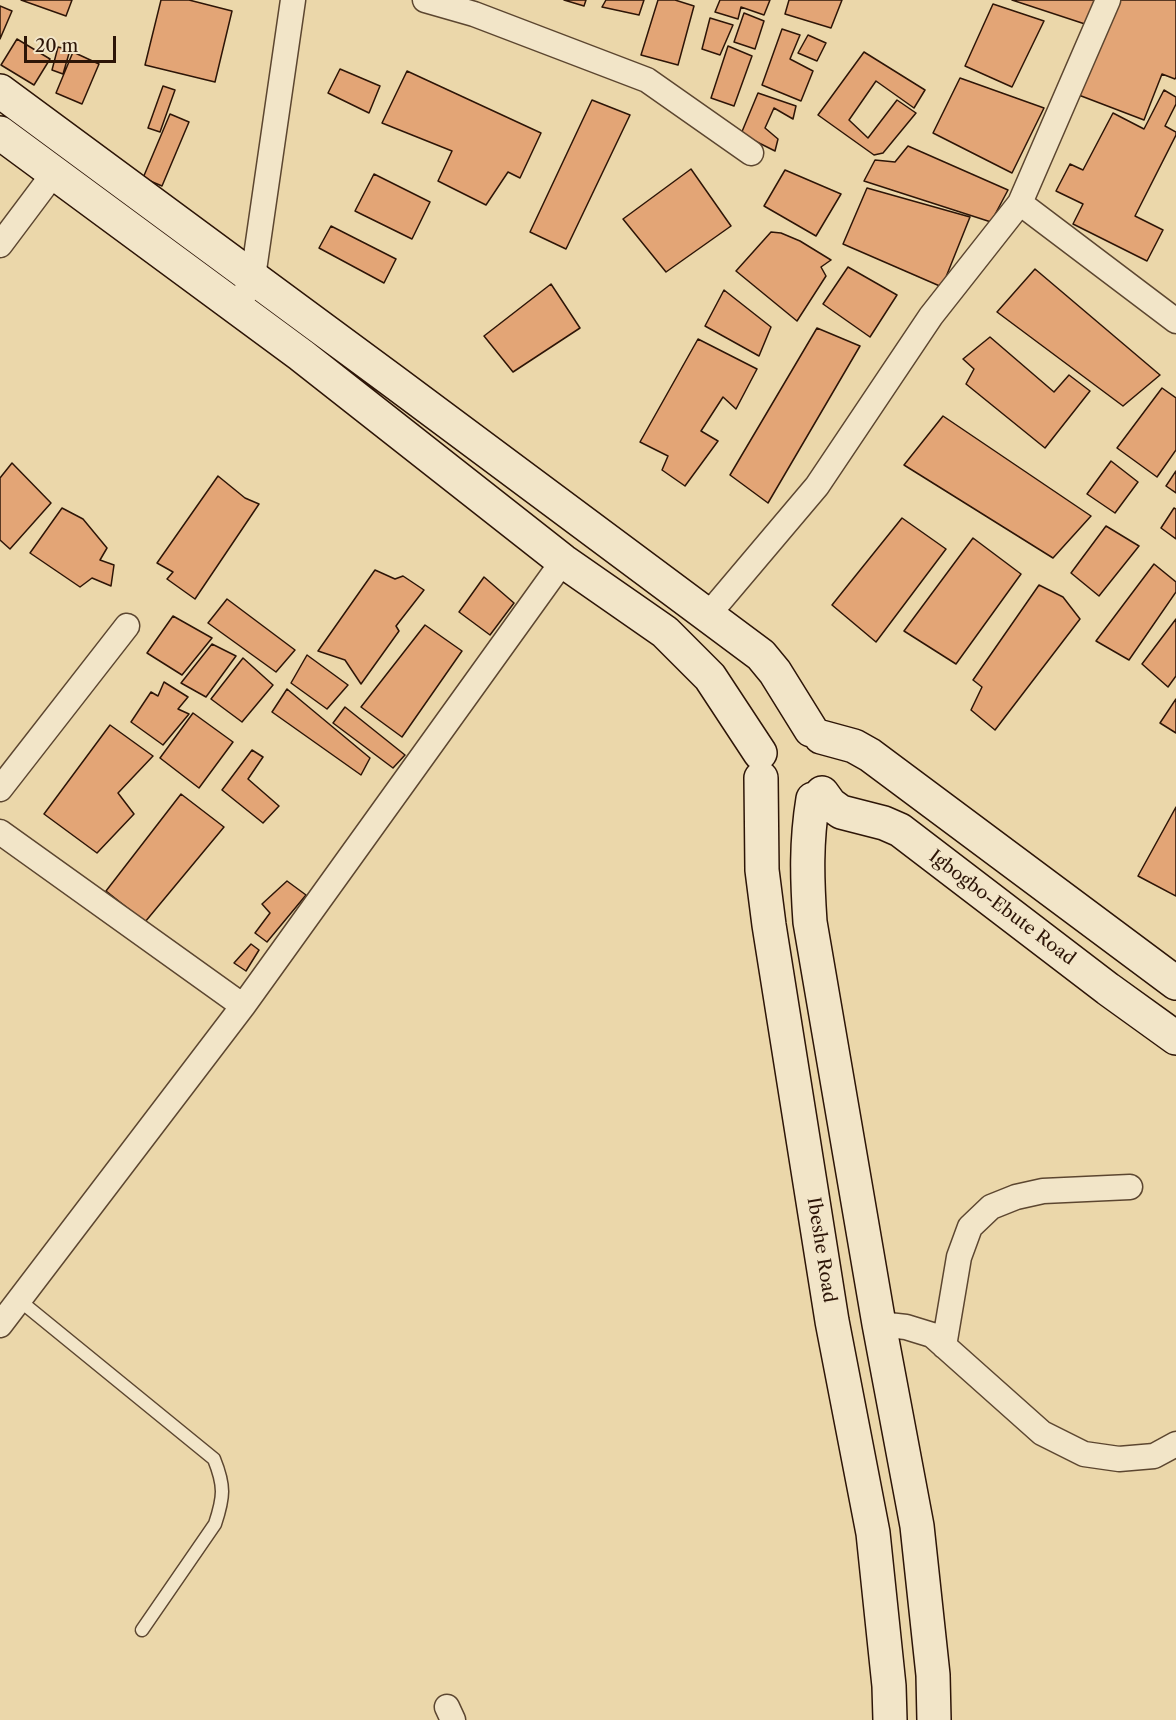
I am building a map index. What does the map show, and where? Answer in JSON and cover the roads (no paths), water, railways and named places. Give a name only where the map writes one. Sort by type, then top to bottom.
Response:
[{"type":"main road","points":[[0,91],[761,655],[816,734],[829,747],[834,759],[834,771],[830,783],[818,796],[809,822],[806,868],[810,922],[916,1526],[933,1675],[934,1720]]},
{"type":"main road","points":[[0,133],[300,355],[563,561],[665,632],[710,677],[760,765],[767,789],[788,802],[801,802],[818,796]]},
{"type":"main road","points":[[760,765],[766,742],[775,733],[786,728],[799,727],[870,754],[1176,983]]},
{"type":"main road","name":"Ibeshe Road","points":[[760,765],[762,870],[769,925],[832,1321],[873,1533],[889,1686],[890,1720]]},
{"type":"main road","name":"Igbogbo-Ebute Road","points":[[818,796],[841,812],[884,823],[900,830],[1176,1038]]},
{"type":"street","points":[[237,309],[253,277],[292,0]]},
{"type":"street","points":[[425,0],[474,14],[647,80],[751,153]]},
{"type":"street","points":[[708,615],[817,486],[931,316],[1020,203],[1108,0]]},
{"type":"street","points":[[0,245],[54,173]]},
{"type":"street","points":[[1020,203],[1176,321]]},
{"type":"street","points":[[0,1325],[243,1006],[563,561]]},
{"type":"street","points":[[0,789],[127,626]]},
{"type":"street","points":[[0,832],[243,1006]]},
{"type":"street","points":[[944,1346],[959,1257],[970,1227],[991,1207],[1016,1197],[1043,1191],[1130,1187]]},
{"type":"street","points":[[879,1324],[906,1327],[932,1335],[1042,1433],[1084,1454],[1119,1459],[1154,1456],[1176,1444]]},
{"type":"lane","points":[[19,1300],[214,1459],[222,1479],[222,1503],[215,1524],[142,1630]]}]
